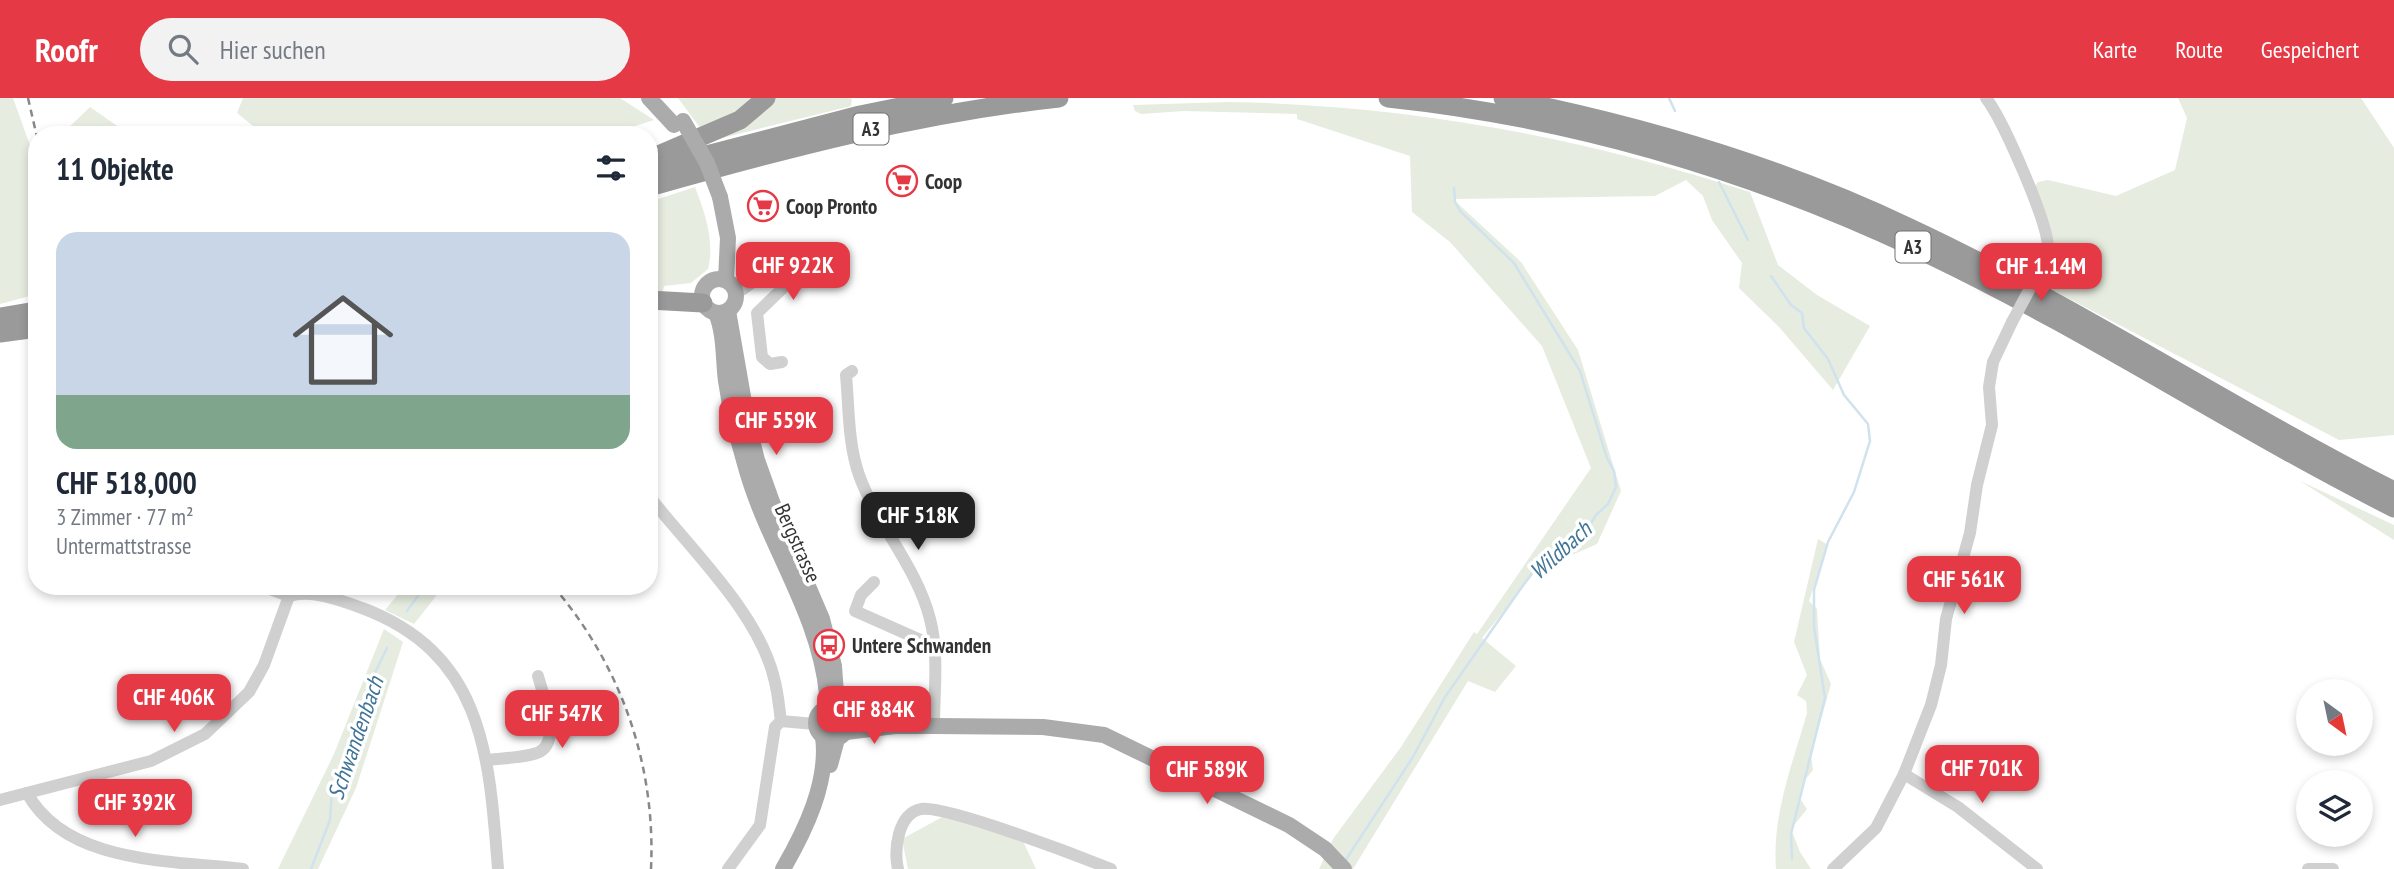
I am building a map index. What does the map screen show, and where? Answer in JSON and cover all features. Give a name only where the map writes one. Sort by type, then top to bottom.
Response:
[{"type":"highway","points":[[658,155],[740,120],[766,98]]},
{"type":"highway","name":"A3","points":[[658,168],[860,115],[944,98]]},
{"type":"highway","name":"A3","points":[[658,185],[899,123],[1059,98]]},
{"type":"highway","name":"A3","points":[[1388,98],[1504,115],[1603,136],[1728,172],[1815,204],[1977,279],[2394,508]]},
{"type":"highway","name":"A3","points":[[1503,98],[1605,119],[1682,141],[1799,180],[1881,214],[1992,268],[2392,489]]},
{"type":"highway","points":[[658,191],[686,177]]},
{"type":"highway","points":[[658,290],[715,296]]},
{"type":"highway","points":[[658,299],[715,296]]},
{"type":"highway","points":[[0,317],[28,312]]},
{"type":"highway","points":[[0,333],[28,329]]},
{"type":"main road","name":"Bergstrasse","points":[[649,98],[678,123]]},
{"type":"main road","name":"Bergstrasse","points":[[664,98],[678,123],[707,163],[728,238],[715,296],[723,335],[734,423],[745,465],[767,526],[813,632],[833,723],[819,817],[795,869]]},
{"type":"main road","points":[[715,296],[736,293]]},
{"type":"main road","name":"Bergstrasse","points":[[783,869],[799,841],[816,793],[833,723]]},
{"type":"main road","points":[[833,723],[1043,727],[1104,735],[1289,825],[1325,849],[1342,867]]},
{"type":"street","points":[[1833,869],[1876,828],[1904,774],[1938,681],[1946,619],[1970,533],[1977,485],[1992,425],[1989,387],[1993,362],[2048,253],[2046,232],[2002,120],[1986,98]]},
{"type":"street","points":[[736,293],[754,283],[777,258],[784,287],[757,313],[762,357],[770,364],[782,362]]},
{"type":"street","points":[[852,371],[846,375],[851,444],[859,476],[922,596],[930,620],[934,646],[934,726]]},
{"type":"street","points":[[658,507],[713,574],[759,641],[774,676],[781,721]]},
{"type":"street","points":[[873,582],[861,594],[855,611],[934,646]]},
{"type":"street","points":[[0,800],[151,761],[205,734],[248,692],[264,665],[297,595]]},
{"type":"street","points":[[312,595],[348,603],[378,614],[420,641],[439,659],[462,690],[478,726],[488,760],[498,869]]},
{"type":"street","points":[[488,760],[537,753],[549,740],[552,728],[538,677]]},
{"type":"street","points":[[728,869],[760,825],[775,727],[781,721],[833,723]]},
{"type":"street","points":[[1904,774],[1958,807],[2037,869]]},
{"type":"street","points":[[27,793],[38,810],[54,823],[82,841],[109,852],[243,869]]},
{"type":"street","points":[[898,869],[897,842],[912,814],[922,809],[954,815],[1111,869]]},
{"type":"street","points":[[2308,869],[2333,869]]},
{"type":"shaded area","points":[[0,98],[13,98],[28,140],[28,296],[0,304]]},
{"type":"shaded area","points":[[243,98],[620,98],[654,120],[635,126],[253,126],[237,113]]},
{"type":"shaded area","points":[[678,98],[852,99],[851,106],[710,141]]},
{"type":"shaded area","points":[[2178,98],[2361,98],[2394,148],[2394,435],[2339,440],[2041,284],[2047,270],[2050,247],[2034,187],[2038,182],[2048,180],[2116,196],[2175,170],[2187,118]]},
{"type":"shaded area","points":[[1230,102],[1363,110],[1493,128],[1622,155],[1750,192],[1778,265],[1817,295],[1870,326],[1833,390],[1779,327],[1739,288],[1742,263],[1712,220],[1703,196],[1686,180],[1655,196],[1453,199],[1521,262],[1578,350],[1621,491],[1597,544],[1536,571],[1482,638],[1516,666],[1495,692],[1468,681],[1353,869],[1319,869],[1333,839],[1401,747],[1474,632],[1477,634],[1591,468],[1542,346],[1450,242],[1412,212],[1410,156],[1297,119],[1297,114],[1184,111],[1141,114],[1135,111],[1133,105]]},
{"type":"shaded area","points":[[90,107],[117,126],[70,126]]},
{"type":"shaded area","points":[[695,187],[710,238],[708,269],[691,283],[664,286],[661,298],[658,298],[658,199]]},
{"type":"shaded area","points":[[2300,481],[2394,525],[2394,540]]},
{"type":"shaded area","points":[[1818,539],[1828,545],[1809,601],[1817,609],[1820,659],[1831,684],[1811,755],[1813,770],[1803,782],[1799,797],[1807,809],[1791,829],[1800,852],[1811,869],[1776,869],[1780,809],[1807,713],[1806,701],[1797,695],[1807,675],[1794,642]]},
{"type":"shaded area","points":[[398,595],[437,595],[414,624],[385,610]]},
{"type":"shaded area","points":[[384,629],[403,642],[356,788],[318,869],[278,869],[334,754]]},
{"type":"shaded area","points":[[944,816],[1023,841],[1036,869],[908,869],[902,839]]},
{"type":"waterway","points":[[1669,98],[1675,111]]},
{"type":"waterway","points":[[1719,182],[1748,240]]},
{"type":"waterway","name":"Wildbach","points":[[1345,861],[1413,757],[1445,697],[1524,584],[1541,561],[1584,535],[1596,515],[1608,504],[1616,487],[1614,471],[1607,458],[1580,371],[1514,263],[1460,211],[1455,202],[1454,188]]},
{"type":"waterway","points":[[1771,276],[1791,305],[1802,313],[1804,328],[1828,359],[1844,395],[1868,424],[1870,441],[1854,492],[1828,542],[1814,590],[1814,627],[1825,698],[1791,834],[1792,859]]},
{"type":"waterway","name":"Schwandenbach","points":[[407,611],[419,595]]},
{"type":"waterway","name":"Schwandenbach","points":[[311,869],[330,820],[332,790],[336,780],[348,769],[358,743],[359,715],[374,686],[371,681],[387,648]]},
{"type":"railway","points":[[28,98],[34,126]]},
{"type":"railway","points":[[560,595],[598,649],[629,718],[647,792],[651,869]]},
{"type":"place","name":"Coop","points":[[902,181]]},
{"type":"place","name":"Coop Pronto","points":[[763,206]]},
{"type":"place","name":"Untere Schwanden","points":[[829,645]]}]
